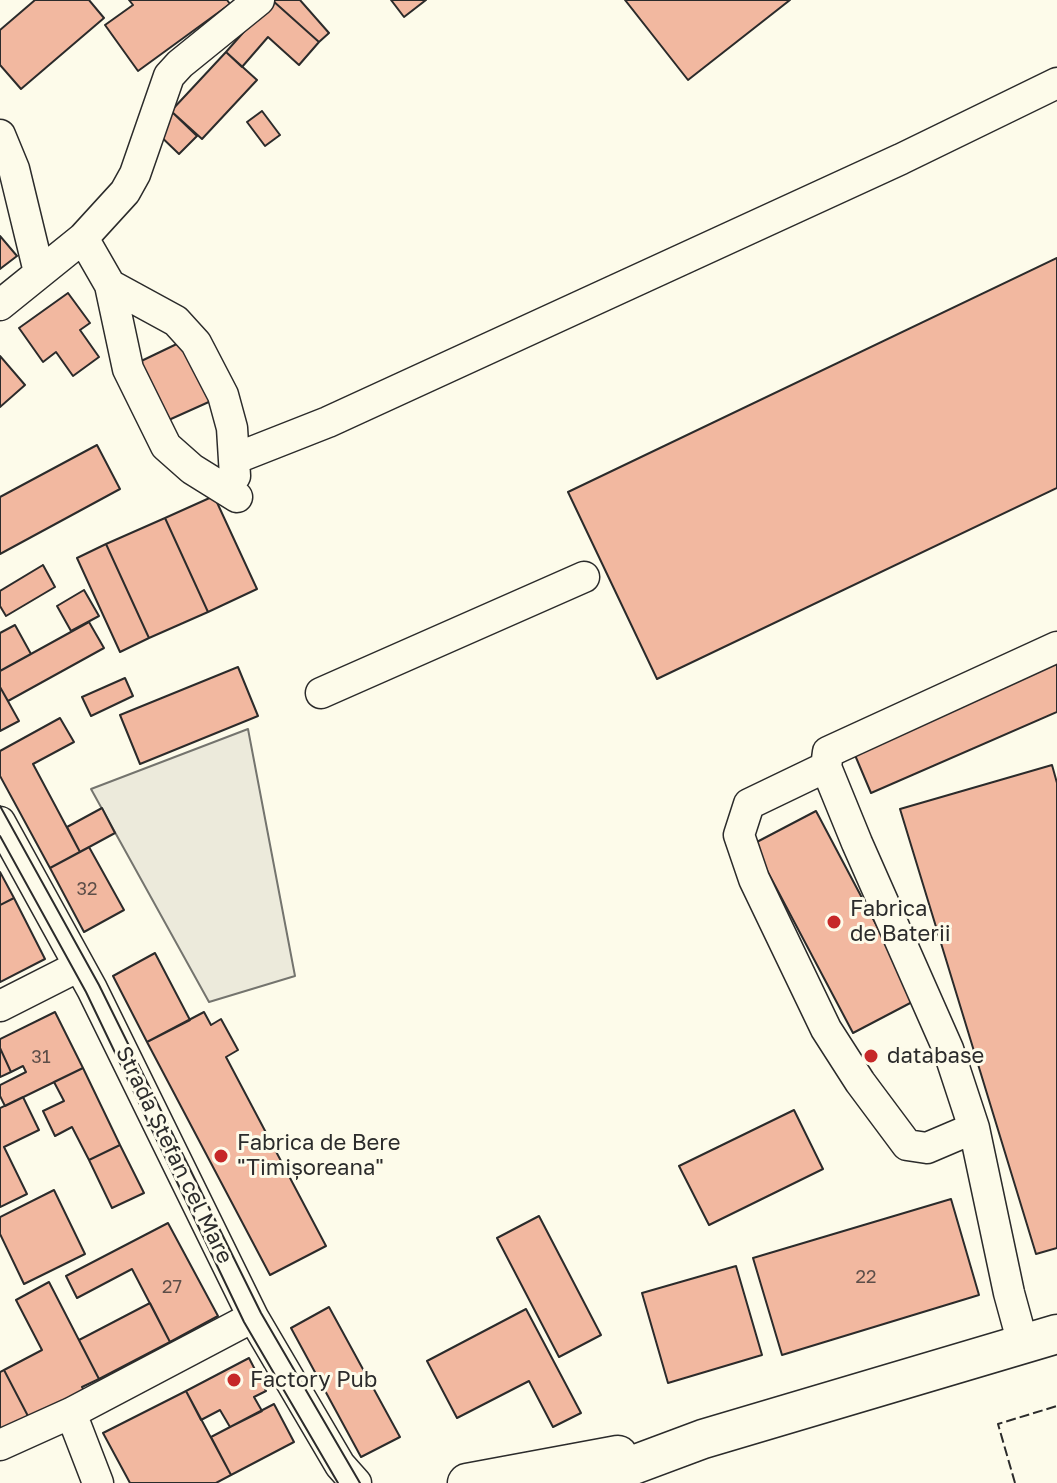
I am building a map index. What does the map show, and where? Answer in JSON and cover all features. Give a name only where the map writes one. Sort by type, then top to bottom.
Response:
[{"type":"main road","points":[[585,1483],[703,1439],[1040,1339]]},
{"type":"main road","points":[[467,1483],[703,1439]]},
{"type":"street","points":[[0,305],[83,238],[121,197],[132,181],[169,76],[252,2]]},
{"type":"street","points":[[234,459],[328,422],[901,159],[1057,84]]},
{"type":"street","points":[[0,135],[14,169],[39,272]]},
{"type":"street","points":[[83,238],[110,285],[128,369],[166,446],[192,469],[237,497],[232,428],[223,395],[196,343],[176,321],[110,285]]},
{"type":"street","points":[[321,693],[584,577]]},
{"type":"street","points":[[1040,1339],[1009,1293],[974,1128],[948,1049],[826,767],[828,752],[1057,647]]},
{"type":"street","points":[[826,767],[749,804],[739,835],[754,879],[826,1029],[860,1082],[907,1145],[927,1148],[974,1128]]},
{"type":"street","name":"Strada Ștefan cel Mare","points":[[0,822],[79,966],[253,1317],[340,1465],[356,1483]]},
{"type":"street","points":[[0,1006],[79,966]]},
{"type":"street","points":[[0,1445],[71,1413],[253,1317]]},
{"type":"street","points":[[71,1413],[98,1483]]},
{"type":"shaded area","points":[[248,729],[295,976],[209,1002],[91,789]]},
{"type":"building","points":[[35,0],[89,0],[104,18],[21,89],[0,65],[0,30]]},
{"type":"building","points":[[129,0],[227,0],[230,4],[138,71],[105,25],[133,5]]},
{"type":"building","points":[[272,0],[319,42],[299,65],[268,37],[242,67],[226,52]]},
{"type":"building","points":[[272,0],[300,0],[329,33],[319,42]]},
{"type":"building","points":[[391,0],[426,0],[404,17]]},
{"type":"building","points":[[625,0],[790,0],[688,80]]},
{"type":"building","points":[[226,52],[257,80],[202,139],[171,111]]},
{"type":"building","points":[[171,111],[197,136],[179,154],[153,129]]},
{"type":"building","points":[[262,111],[280,135],[265,146],[247,122]]},
{"type":"building","points":[[0,236],[17,256],[0,269]]},
{"type":"building","points":[[1057,258],[1057,488],[657,679],[568,492]]},
{"type":"building","points":[[68,293],[90,323],[80,330],[99,357],[73,376],[56,352],[43,362],[19,328]]},
{"type":"building","points":[[183,341],[211,401],[162,423],[135,364]]},
{"type":"building","points":[[0,356],[25,385],[0,407]]},
{"type":"building","points":[[97,445],[120,489],[0,554],[0,497]]},
{"type":"building","points":[[214,496],[257,589],[208,612],[165,518]]},
{"type":"building","points":[[165,518],[208,612],[149,638],[106,544]]},
{"type":"building","points":[[106,544],[149,638],[120,652],[77,558]]},
{"type":"building","points":[[43,565],[55,587],[6,616],[0,606],[0,591]]},
{"type":"building","points":[[84,590],[99,616],[71,631],[57,606]]},
{"type":"building","points":[[89,622],[104,648],[8,701],[0,687],[0,671]]},
{"type":"building","points":[[15,625],[31,654],[0,671],[0,633]]},
{"type":"building","points":[[1057,659],[1057,712],[871,793],[852,748]]},
{"type":"building","points":[[238,667],[258,716],[140,764],[120,715]]},
{"type":"building","points":[[125,678],[133,696],[91,716],[82,697]]},
{"type":"building","points":[[0,687],[19,721],[0,731]]},
{"type":"building","points":[[60,718],[74,742],[33,764],[80,852],[50,868],[0,776],[0,751]]},
{"type":"building","points":[[1052,765],[1057,783],[1057,1248],[1036,1254],[900,809]]},
{"type":"building","points":[[102,808],[115,833],[80,852],[67,827]]},
{"type":"building","name":"Fabrica de Baterii","points":[[816,811],[916,1000],[853,1033],[753,844]]},
{"type":"building","points":[[89,847],[124,910],[84,932],[50,868]]},
{"type":"building","points":[[0,872],[14,898],[0,905]]},
{"type":"building","points":[[14,898],[45,959],[0,982],[0,905]]},
{"type":"building","points":[[155,953],[190,1020],[147,1042],[113,976]]},
{"type":"building","points":[[55,1012],[83,1068],[5,1106],[0,1096],[0,1085],[26,1072],[23,1066],[11,1072],[0,1048],[0,1039]]},
{"type":"building","points":[[204,1012],[211,1025],[221,1019],[238,1050],[226,1057],[326,1246],[270,1275],[147,1042]]},
{"type":"building","points":[[0,1048],[11,1072],[0,1077]]},
{"type":"building","points":[[83,1068],[120,1145],[89,1160],[72,1127],[55,1136],[43,1111],[64,1101],[54,1082]]},
{"type":"building","points":[[23,1097],[39,1130],[4,1147],[27,1194],[0,1207],[0,1108]]},
{"type":"building","points":[[794,1110],[823,1169],[709,1225],[679,1166]]},
{"type":"building","points":[[120,1145],[144,1193],[112,1208],[89,1160]]},
{"type":"building","points":[[54,1190],[85,1254],[24,1284],[0,1234],[0,1217]]},
{"type":"building","points":[[951,1199],[979,1295],[782,1355],[753,1258]]},
{"type":"building","points":[[539,1216],[601,1335],[559,1357],[497,1238]]},
{"type":"building","points":[[168,1223],[218,1316],[170,1342],[132,1269],[77,1298],[66,1276]]},
{"type":"building","points":[[736,1266],[762,1355],[668,1383],[642,1293]]},
{"type":"building","points":[[49,1282],[99,1379],[82,1387],[88,1397],[29,1418],[4,1370],[42,1350],[16,1300]]},
{"type":"building","points":[[150,1303],[170,1342],[99,1379],[79,1340]]},
{"type":"building","points":[[329,1307],[400,1437],[361,1457],[291,1328]]},
{"type":"building","points":[[526,1309],[581,1413],[553,1427],[529,1381],[457,1418],[427,1361]]},
{"type":"building","points":[[249,1358],[266,1391],[254,1397],[262,1411],[230,1427],[220,1410],[201,1420],[186,1391]]},
{"type":"building","points":[[4,1370],[29,1418],[0,1444],[0,1372]]},
{"type":"building","points":[[186,1391],[231,1475],[216,1483],[130,1483],[103,1433]]},
{"type":"building","points":[[274,1404],[294,1442],[231,1475],[211,1437]]},
{"type":"tram line","points":[[0,806],[99,985],[261,1313],[360,1483]]},
{"type":"tram line","points":[[0,836],[86,992],[244,1322],[338,1483]]},
{"type":"fence","points":[[1015,1483],[998,1424],[1057,1406]]},
{"type":"place","name":"Fabrica de Baterii","points":[[834,922]]},
{"type":"place","name":"database","points":[[871,1056]]},
{"type":"place","name":"Fabrica de Bere \"Timișoreana\"","points":[[221,1156]]},
{"type":"place","name":"Factory Pub","points":[[234,1380]]}]
